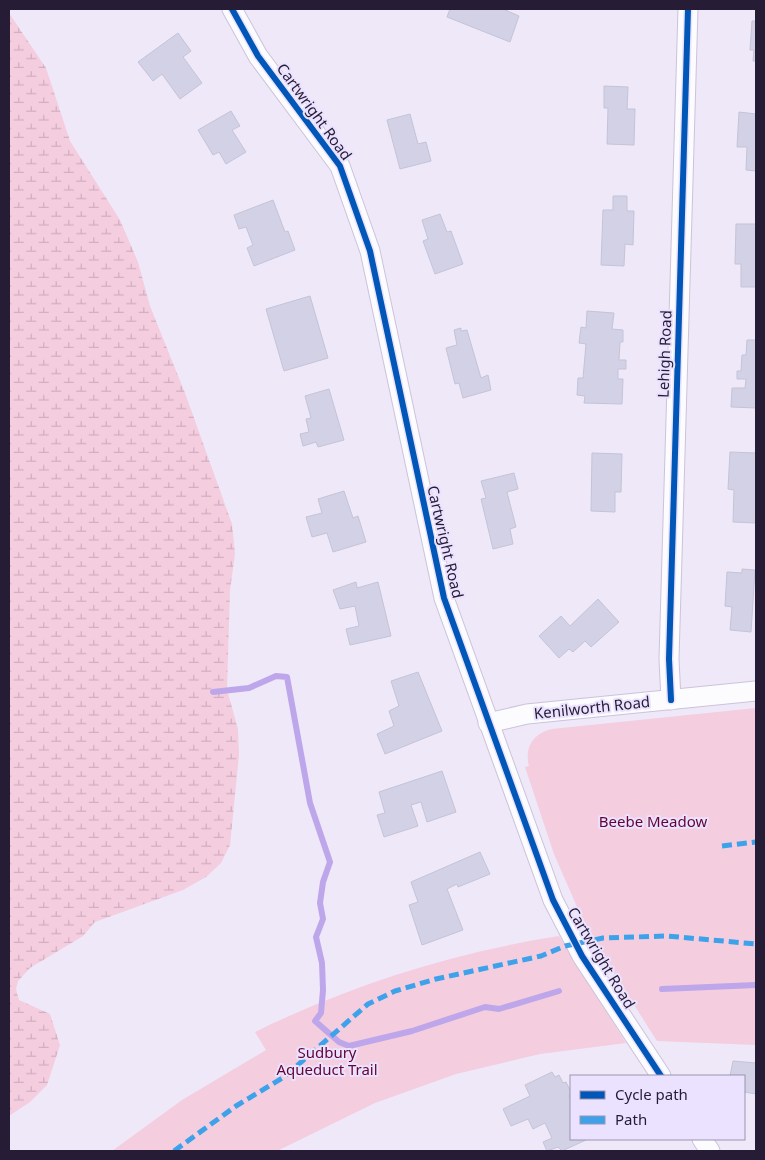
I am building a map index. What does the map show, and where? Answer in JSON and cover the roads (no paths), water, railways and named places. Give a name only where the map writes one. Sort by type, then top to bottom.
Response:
[{"type":"street","name":"Cartwright Road","points":[[232,9],[258,56],[340,166],[370,251],[444,598],[488,723],[544,880],[561,918],[590,969],[660,1075]]},
{"type":"street","name":"Lehigh Road","points":[[671,700],[669,659],[688,9]]},
{"type":"street","name":"Kenilworth Road","points":[[488,723],[527,714],[756,692]]},
{"type":"street","points":[[703,1140],[710,1151]]},
{"type":"waterway","points":[[213,692],[249,688],[276,676],[287,677],[310,803],[330,862],[323,882],[320,903],[323,919],[316,937],[322,963],[323,990],[321,1013],[315,1021],[339,1042],[349,1046],[412,1031],[485,1007],[499,1009],[559,991]]},
{"type":"waterway","points":[[662,989],[756,985]]},
{"type":"park label","name":"Beebe Meadow","points":[[653,822]]},
{"type":"park label","name":"Sudbury Aqueduct Trail","points":[[327,1062]]}]
